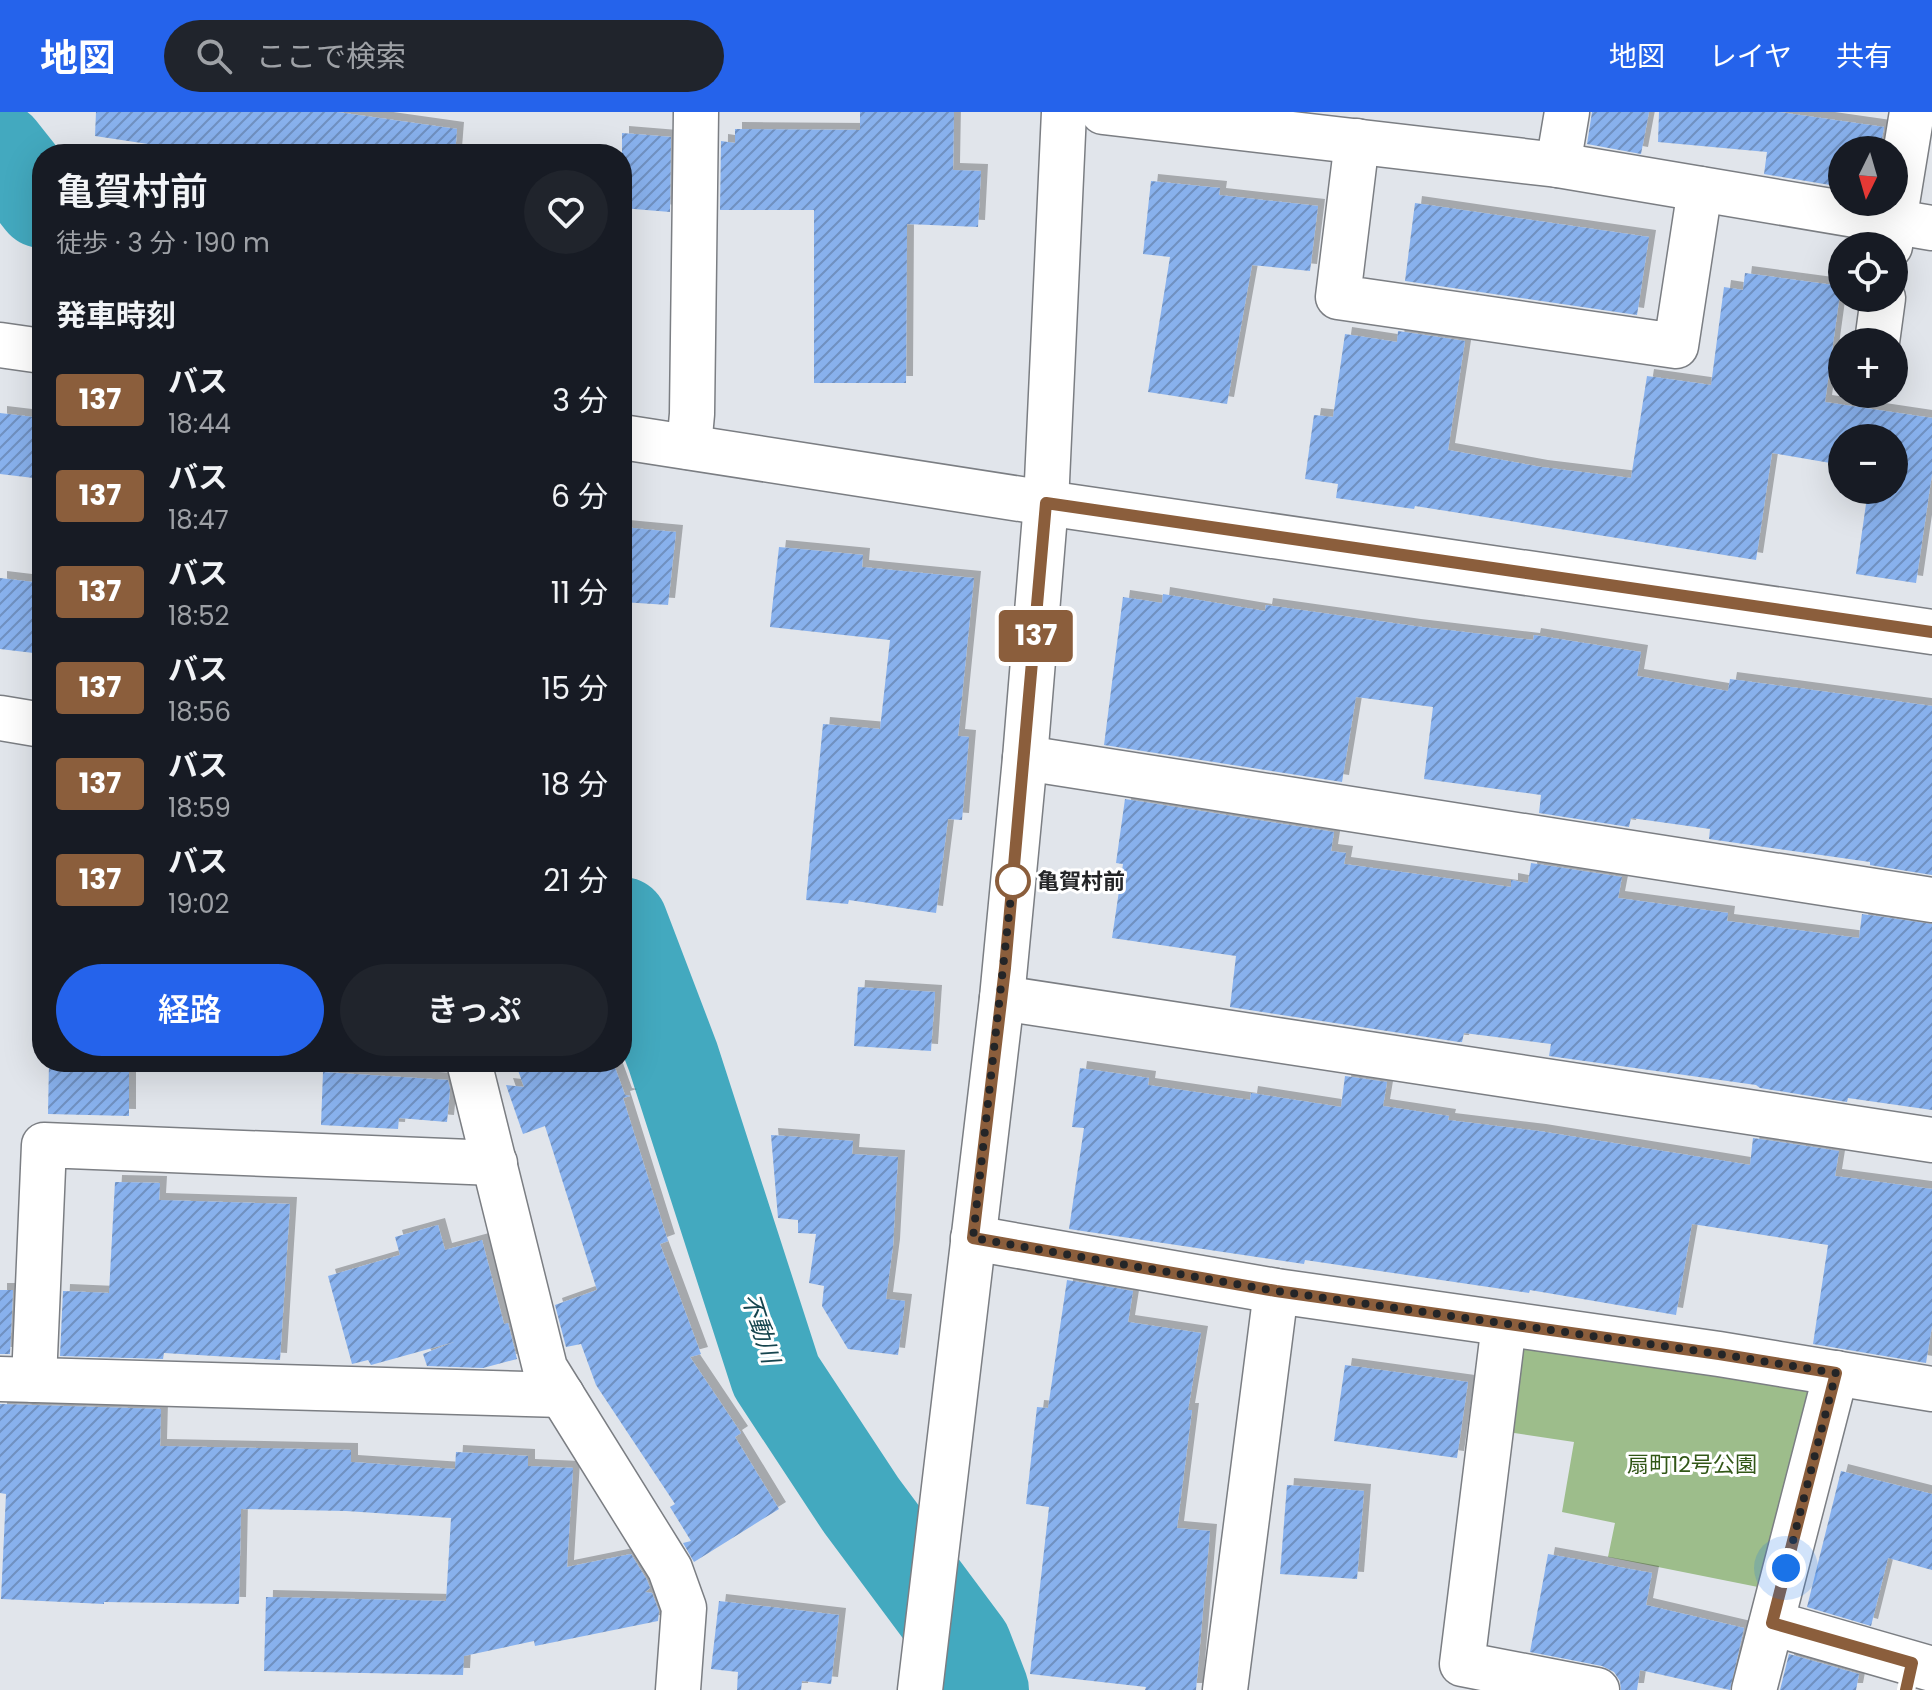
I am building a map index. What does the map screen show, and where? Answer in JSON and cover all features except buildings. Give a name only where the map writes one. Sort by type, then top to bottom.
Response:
[{"type":"street","points":[[689,447],[696,112]]},
{"type":"street","points":[[920,1690],[1002,998],[1025,758],[1046,503],[1064,112]]},
{"type":"street","points":[[1103,112],[1558,165],[1700,189],[1905,232],[1912,112]]},
{"type":"street","points":[[1558,165],[1567,112]]},
{"type":"street","points":[[1357,141],[1338,297],[1676,346],[1700,189]]},
{"type":"street","points":[[0,345],[32,350]]},
{"type":"street","points":[[632,438],[1046,503],[1932,632]]},
{"type":"street","points":[[0,718],[32,723]]},
{"type":"street","points":[[1025,758],[1932,900]]},
{"type":"street","points":[[1002,998],[1932,1140]]},
{"type":"street","points":[[472,1072],[545,1368],[670,1569],[684,1608],[678,1690]]},
{"type":"street","points":[[495,1163],[44,1145],[17,1379],[562,1395]]},
{"type":"street","points":[[973,1238],[1276,1291],[1719,1354],[1932,1389]]},
{"type":"street","points":[[1225,1690],[1276,1291]]},
{"type":"street","points":[[1504,1324],[1462,1664],[1597,1690]]},
{"type":"street","points":[[1754,1690],[1836,1373]]},
{"type":"street","points":[[1772,1623],[1917,1674]]},
{"type":"green space","name":"扇町12号公園","points":[[1513,1335],[1811,1386],[1763,1588],[1608,1557],[1615,1523],[1562,1512],[1574,1442],[1501,1431]]},
{"type":"waterway","name":"不動川","points":[[0,149],[32,189]]},
{"type":"waterway","name":"不動川","points":[[632,949],[673,1057],[776,1376],[861,1505],[966,1646],[983,1690]]},
{"type":"bus line","name":"137","points":[[1906,1690],[1912,1663],[1772,1623],[1836,1373],[1276,1291],[973,1238],[1005,968],[1046,503],[1932,632]]},
{"type":"place","name":"亀賀村前","points":[[1013,881]]},
{"type":"route","points":[[1013,881],[1013,878],[973,1238],[1276,1291],[1836,1373],[1786,1568]]}]
